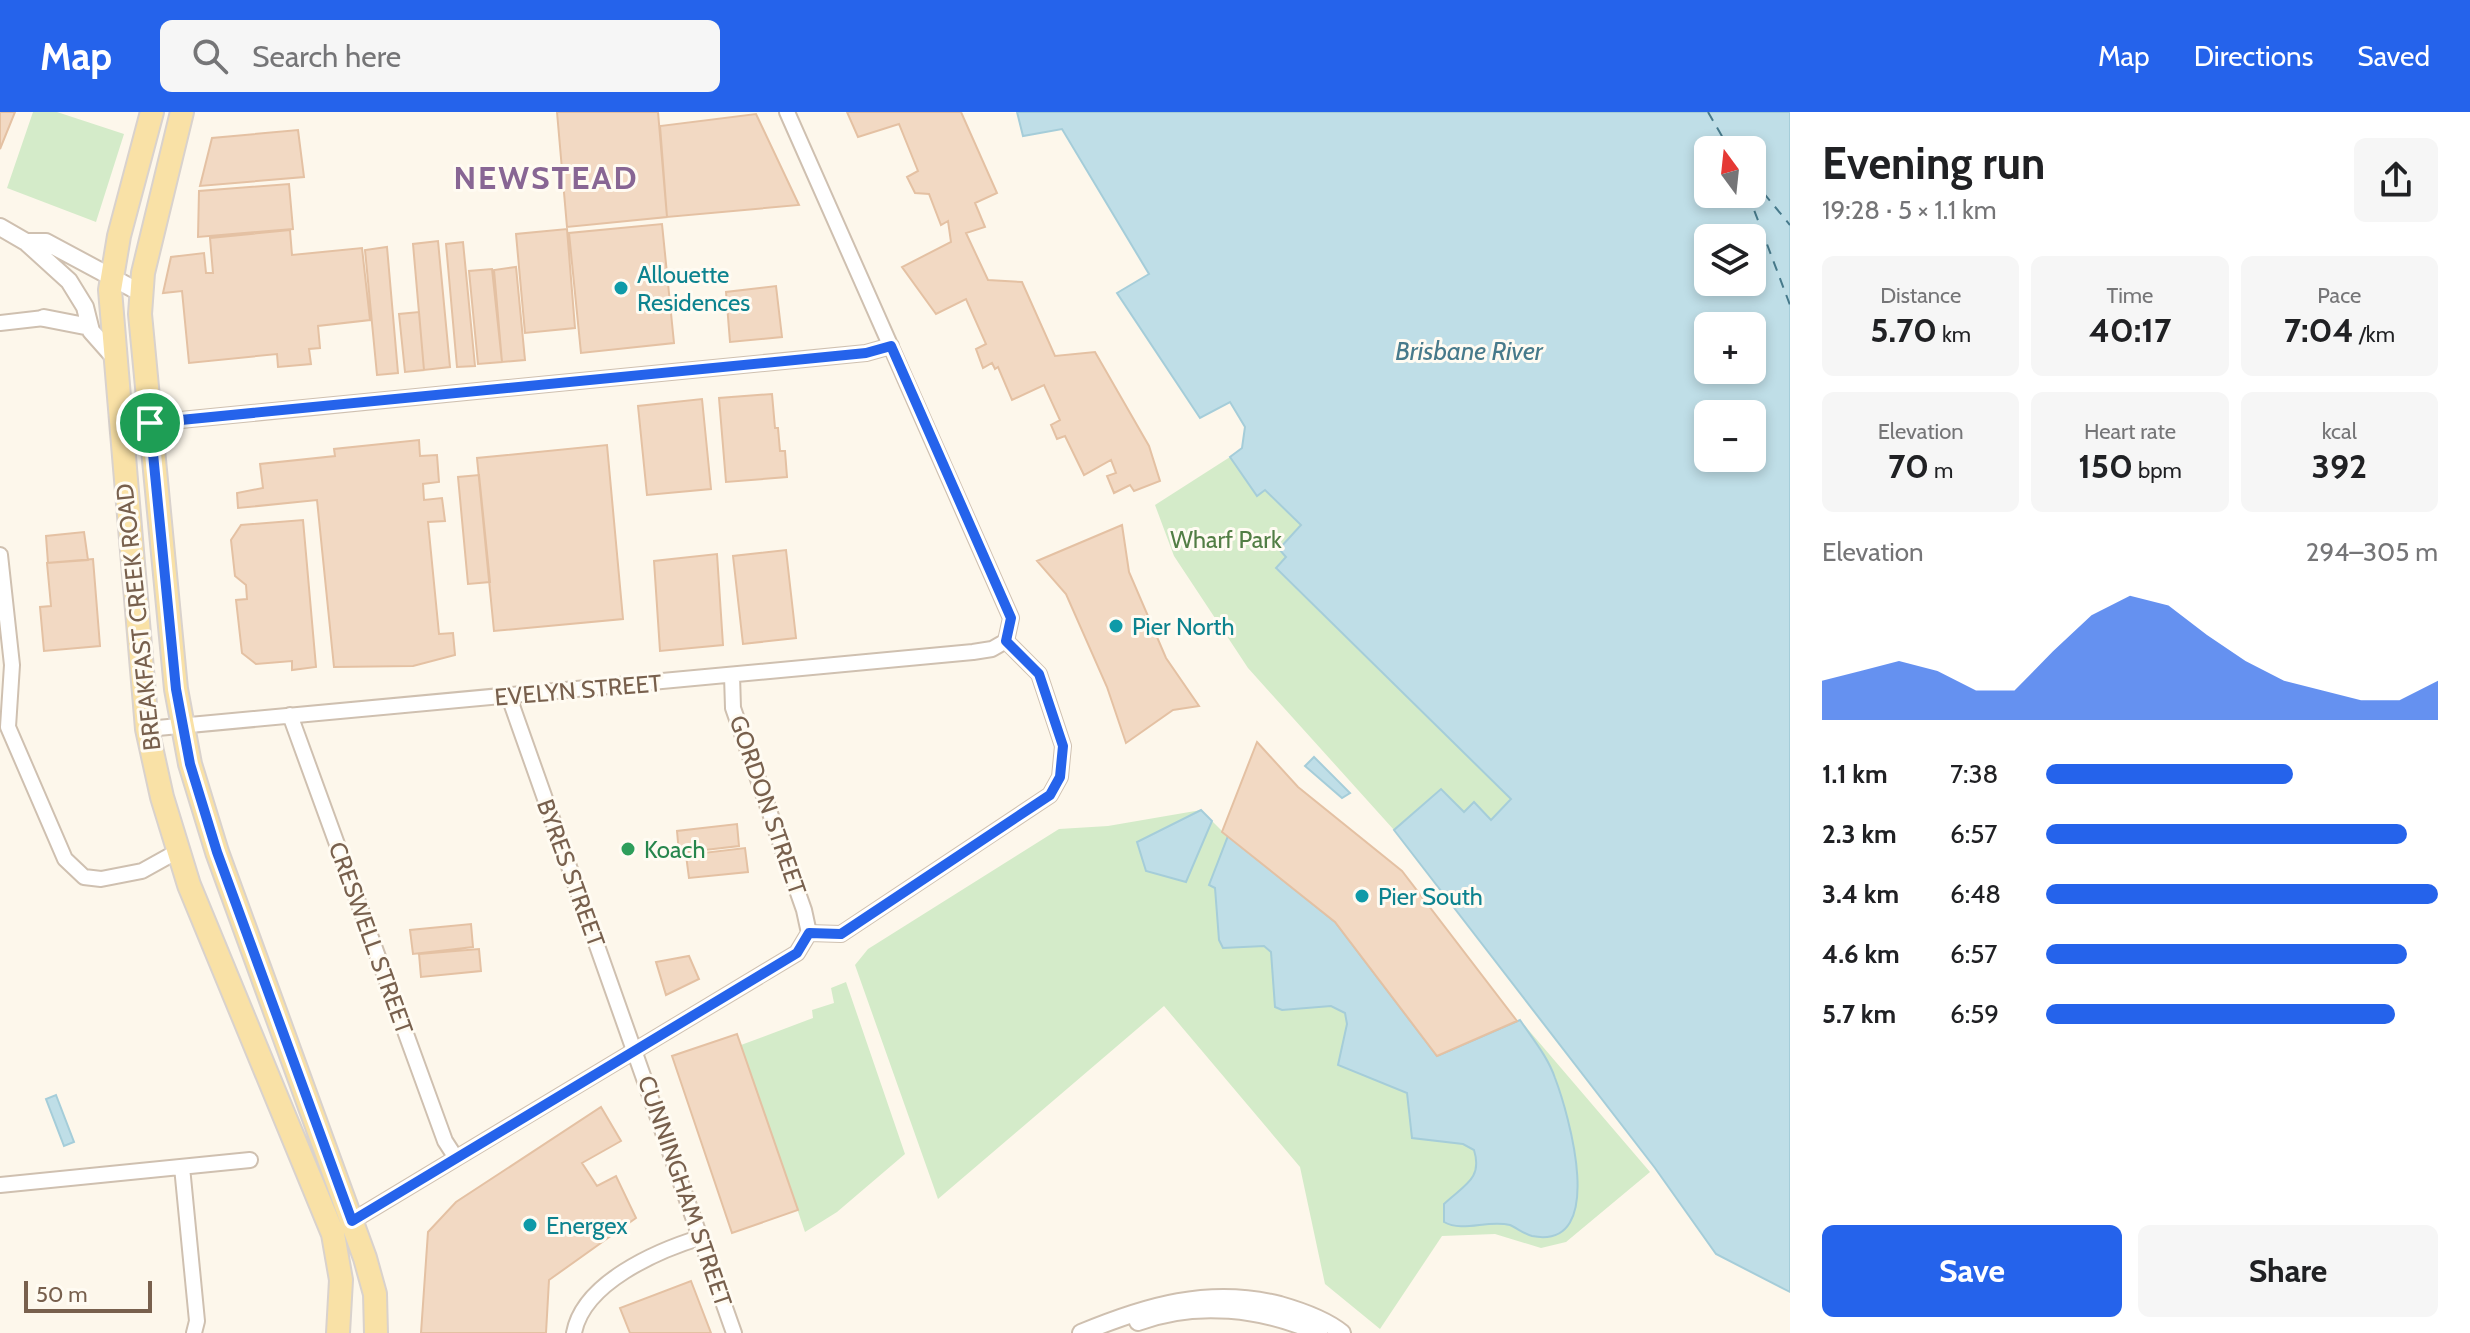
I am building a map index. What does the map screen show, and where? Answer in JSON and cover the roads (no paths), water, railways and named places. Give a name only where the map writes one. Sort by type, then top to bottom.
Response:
[{"type":"main road","name":"BREAKFAST CREEK ROAD","points":[[152,112],[111,276],[114,357],[147,729],[178,851],[333,1234],[341,1280],[338,1333]]},
{"type":"main road","name":"BREAKFAST CREEK ROAD","points":[[182,112],[141,293],[150,423],[176,689],[197,790],[217,852],[352,1221],[375,1294],[376,1333]]},
{"type":"street","points":[[352,1221],[797,953],[809,933],[841,934],[1050,795],[1060,777],[1063,746],[1039,674],[1006,641],[1011,618],[787,112]]},
{"type":"street","points":[[0,227],[26,242],[74,287],[85,307],[90,327],[114,357]]},
{"type":"street","points":[[26,242],[46,242],[141,293]]},
{"type":"street","points":[[0,323],[44,318],[90,327]]},
{"type":"street","points":[[150,423],[866,353],[891,346]]},
{"type":"street","points":[[0,555],[12,665],[4,703],[10,735],[59,849],[78,874],[101,879],[142,871],[178,851]]},
{"type":"street","name":"EVELYN STREET","points":[[147,729],[973,652],[992,649],[1006,641]]},
{"type":"street","name":"GORDON STREET","points":[[732,675],[733,708],[804,910],[809,933]]},
{"type":"street","name":"BYRES STREET","points":[[509,697],[635,1050]]},
{"type":"street","name":"CRESWELL STREET","points":[[290,715],[440,1126],[456,1158]]},
{"type":"street","name":"CUNNINGHAM STREET","points":[[635,1050],[734,1333]]},
{"type":"street","points":[[0,1185],[250,1160]]},
{"type":"street","points":[[182,1167],[197,1321],[194,1333]]},
{"type":"street","points":[[574,1333],[577,1314],[600,1287],[672,1247],[702,1237]]},
{"type":"street","points":[[1081,1333],[1159,1304],[1229,1296],[1293,1309],[1342,1333]]},
{"type":"street","points":[[1109,1333],[1143,1319],[1176,1312],[1238,1310],[1271,1315],[1319,1333]]},
{"type":"water","name":"Brisbane River","points":[[1017,112],[1790,112],[1790,1292],[1716,1254],[1655,1168],[1394,830],[1441,789],[1464,812],[1474,802],[1491,820],[1511,799],[1276,568],[1286,557],[1279,549],[1301,525],[1265,490],[1257,496],[1230,457],[1242,448],[1245,427],[1230,402],[1200,418],[1117,293],[1149,274],[1062,129],[1023,136]]},
{"type":"water","points":[[1314,757],[1350,793],[1342,798],[1305,766]]},
{"type":"water","points":[[1201,810],[1212,821],[1186,882],[1146,871],[1137,842]]},
{"type":"water","points":[[1228,836],[1335,922],[1437,1056],[1520,1020],[1552,1070],[1574,1147],[1577,1202],[1570,1222],[1556,1235],[1532,1236],[1502,1224],[1459,1226],[1444,1222],[1444,1204],[1474,1175],[1474,1150],[1463,1144],[1412,1138],[1407,1093],[1338,1065],[1347,1024],[1345,1013],[1331,1006],[1282,1010],[1275,1007],[1271,952],[1264,946],[1223,948],[1219,940],[1215,888],[1209,885]]},
{"type":"water","points":[[56,1095],[74,1142],[64,1146],[46,1099]]},
{"type":"place","name":"Allouette Residences","points":[[621,288]]},
{"type":"place","name":"Pier North","points":[[1116,626]]},
{"type":"place","name":"Koach","points":[[628,849]]},
{"type":"place","name":"Pier South","points":[[1362,896]]},
{"type":"place","name":"Energex","points":[[530,1225]]},
{"type":"district","name":"NEWSTEAD","points":[[546,177]]},
{"type":"park label","name":"Wharf Park","points":[[1226,539]]}]
